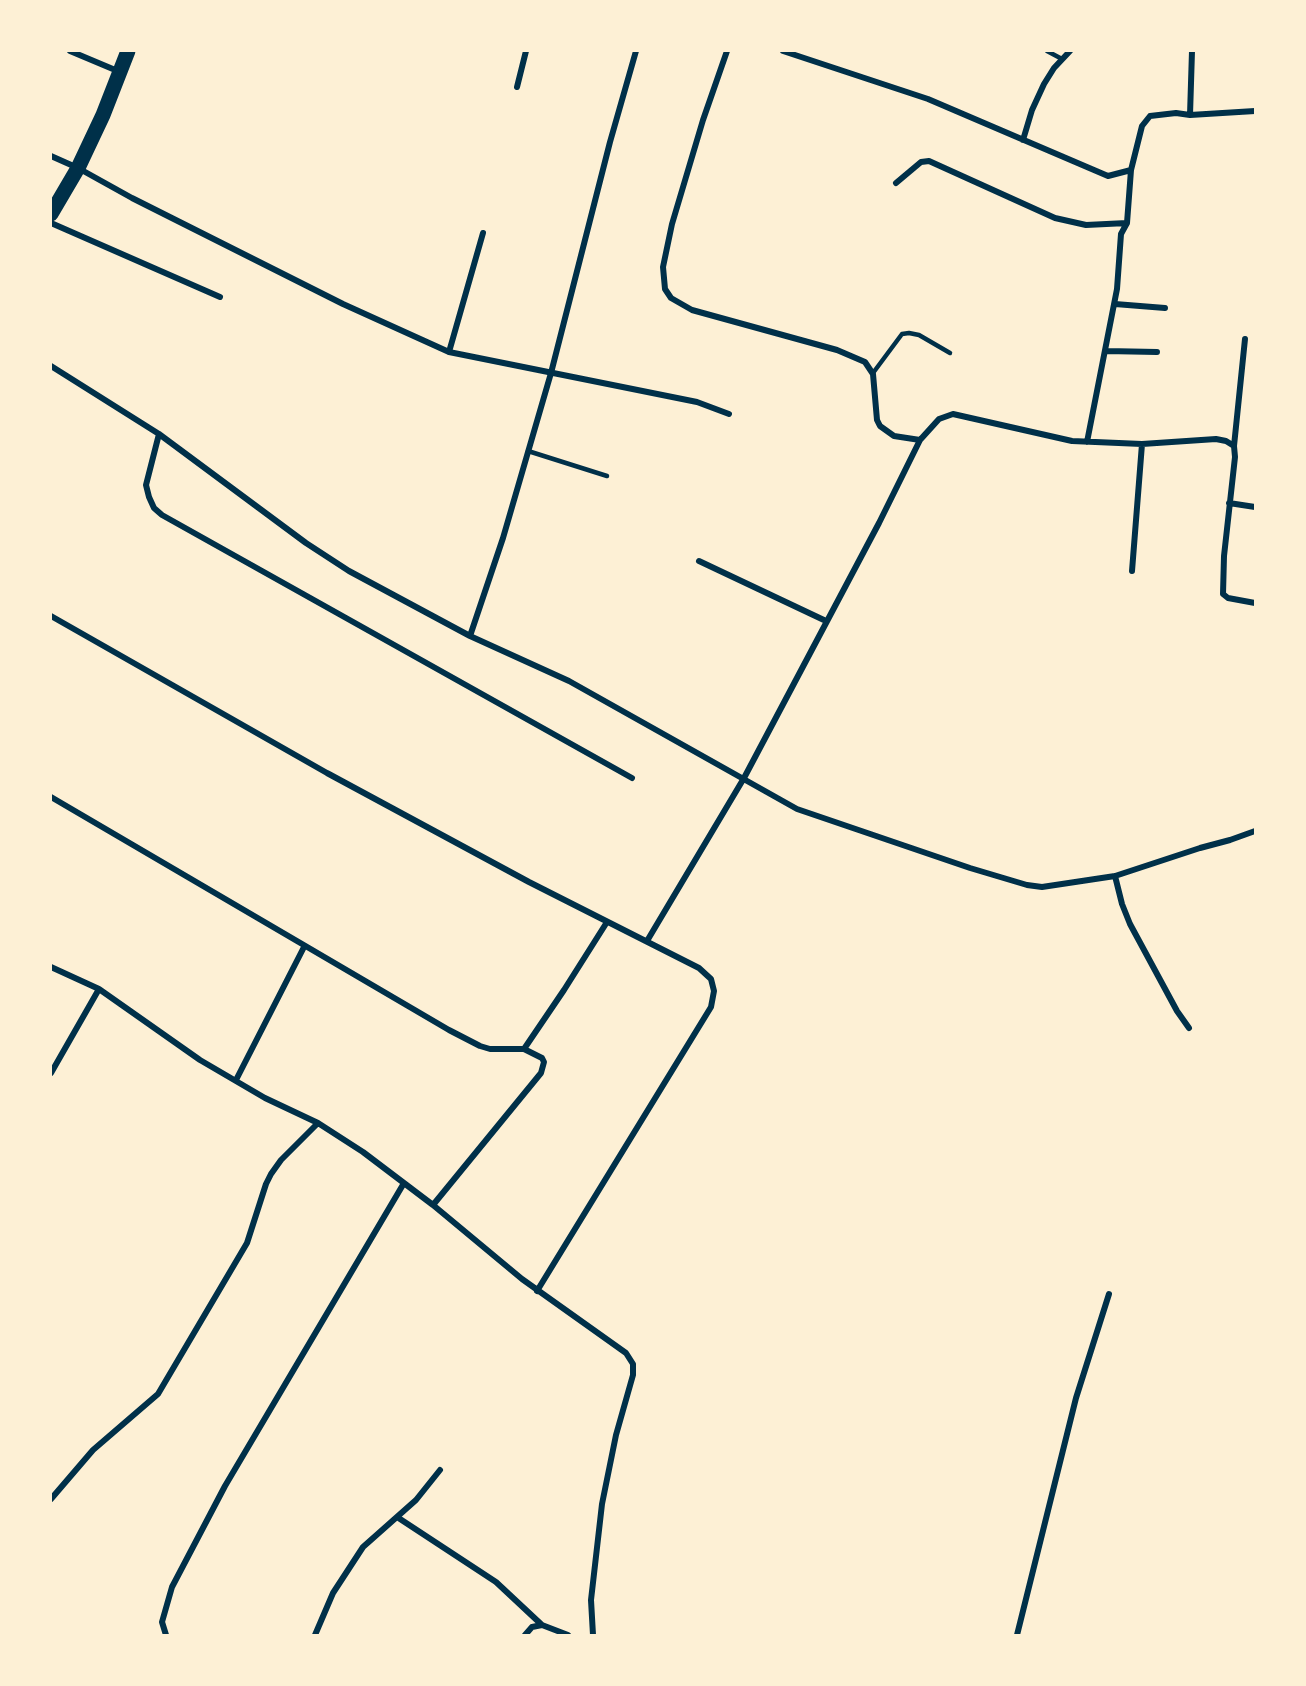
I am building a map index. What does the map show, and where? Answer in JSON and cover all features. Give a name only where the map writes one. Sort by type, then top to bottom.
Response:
[{"type":"main road","points":[[51,214],[78,168],[104,115],[128,51]]},
{"type":"street","points":[[70,51],[121,72]]},
{"type":"street","points":[[517,87],[526,51]]},
{"type":"street","points":[[470,636],[503,538],[551,373],[610,141],[636,51]]},
{"type":"street","points":[[727,51],[703,120],[672,224],[663,267],[664,289],[678,304],[692,310],[837,350],[865,362],[873,373],[879,426],[894,436],[920,440]]},
{"type":"street","points":[[783,51],[928,99],[1102,175],[1114,176],[1131,170]]},
{"type":"street","points":[[1023,140],[1038,97],[1054,68],[1070,51]]},
{"type":"street","points":[[1190,115],[1192,51]]},
{"type":"street","points":[[1087,442],[1115,304],[1121,234],[1127,223],[1131,170],[1142,126],[1147,118],[1154,115],[1255,111]]},
{"type":"street","points":[[51,156],[194,230],[449,352],[697,402],[729,414]]},
{"type":"street","points":[[896,183],[921,162],[929,161],[1055,218],[1086,225],[1127,223]]},
{"type":"street","points":[[51,223],[220,297]]},
{"type":"street","points":[[449,352],[483,233]]},
{"type":"street","points":[[1115,304],[1165,308]]},
{"type":"street","points":[[1245,339],[1234,446],[1236,457],[1224,556],[1223,594],[1228,598],[1255,603]]},
{"type":"street","points":[[1106,351],[1157,352]]},
{"type":"street","points":[[51,366],[159,434],[325,556],[370,583],[470,636],[569,681],[797,809],[820,818],[1027,885],[1055,886],[1115,876],[1255,831]]},
{"type":"street","points":[[647,941],[744,778],[879,523],[920,440],[939,419],[953,414],[1057,438],[1087,442],[1142,444],[1215,439],[1226,441],[1234,446]]},
{"type":"street","points":[[159,434],[146,485],[148,497],[154,508],[162,515],[632,778]]},
{"type":"street","points":[[1132,571],[1142,444]]},
{"type":"street","points":[[1229,503],[1255,507]]},
{"type":"street","points":[[699,561],[826,621]]},
{"type":"street","points":[[51,616],[337,778],[519,877],[699,968],[711,979],[714,991],[711,1007],[537,1290]]},
{"type":"street","points":[[51,797],[304,947],[480,1046],[499,1050],[524,1049],[542,1058],[544,1062],[541,1073],[433,1205]]},
{"type":"street","points":[[1115,876],[1130,924],[1177,1011],[1189,1028]]},
{"type":"street","points":[[524,1049],[607,922]]},
{"type":"street","points":[[236,1080],[304,947]]},
{"type":"street","points":[[51,967],[99,989],[201,1060],[265,1098],[318,1123],[363,1152],[433,1205],[537,1290],[626,1353],[633,1364],[633,1376],[616,1435],[602,1504],[591,1599],[592,1635]]},
{"type":"street","points":[[51,1073],[99,989]]},
{"type":"street","points":[[51,1499],[93,1450],[158,1394],[247,1243],[271,1174],[281,1160],[318,1123]]},
{"type":"street","points":[[166,1635],[162,1622],[172,1587],[225,1486],[404,1183]]},
{"type":"street","points":[[1017,1635],[1076,1398],[1109,1294]]},
{"type":"street","points":[[315,1635],[333,1593],[363,1547],[416,1500],[440,1470]]},
{"type":"street","points":[[397,1517],[496,1582],[542,1625],[568,1635]]},
{"type":"street","points":[[525,1635],[532,1627],[542,1625]]},
{"type":"lane","points":[[1047,51],[1062,59]]},
{"type":"lane","points":[[873,373],[902,334],[919,335],[950,353]]},
{"type":"lane","points":[[528,451],[608,476]]}]
